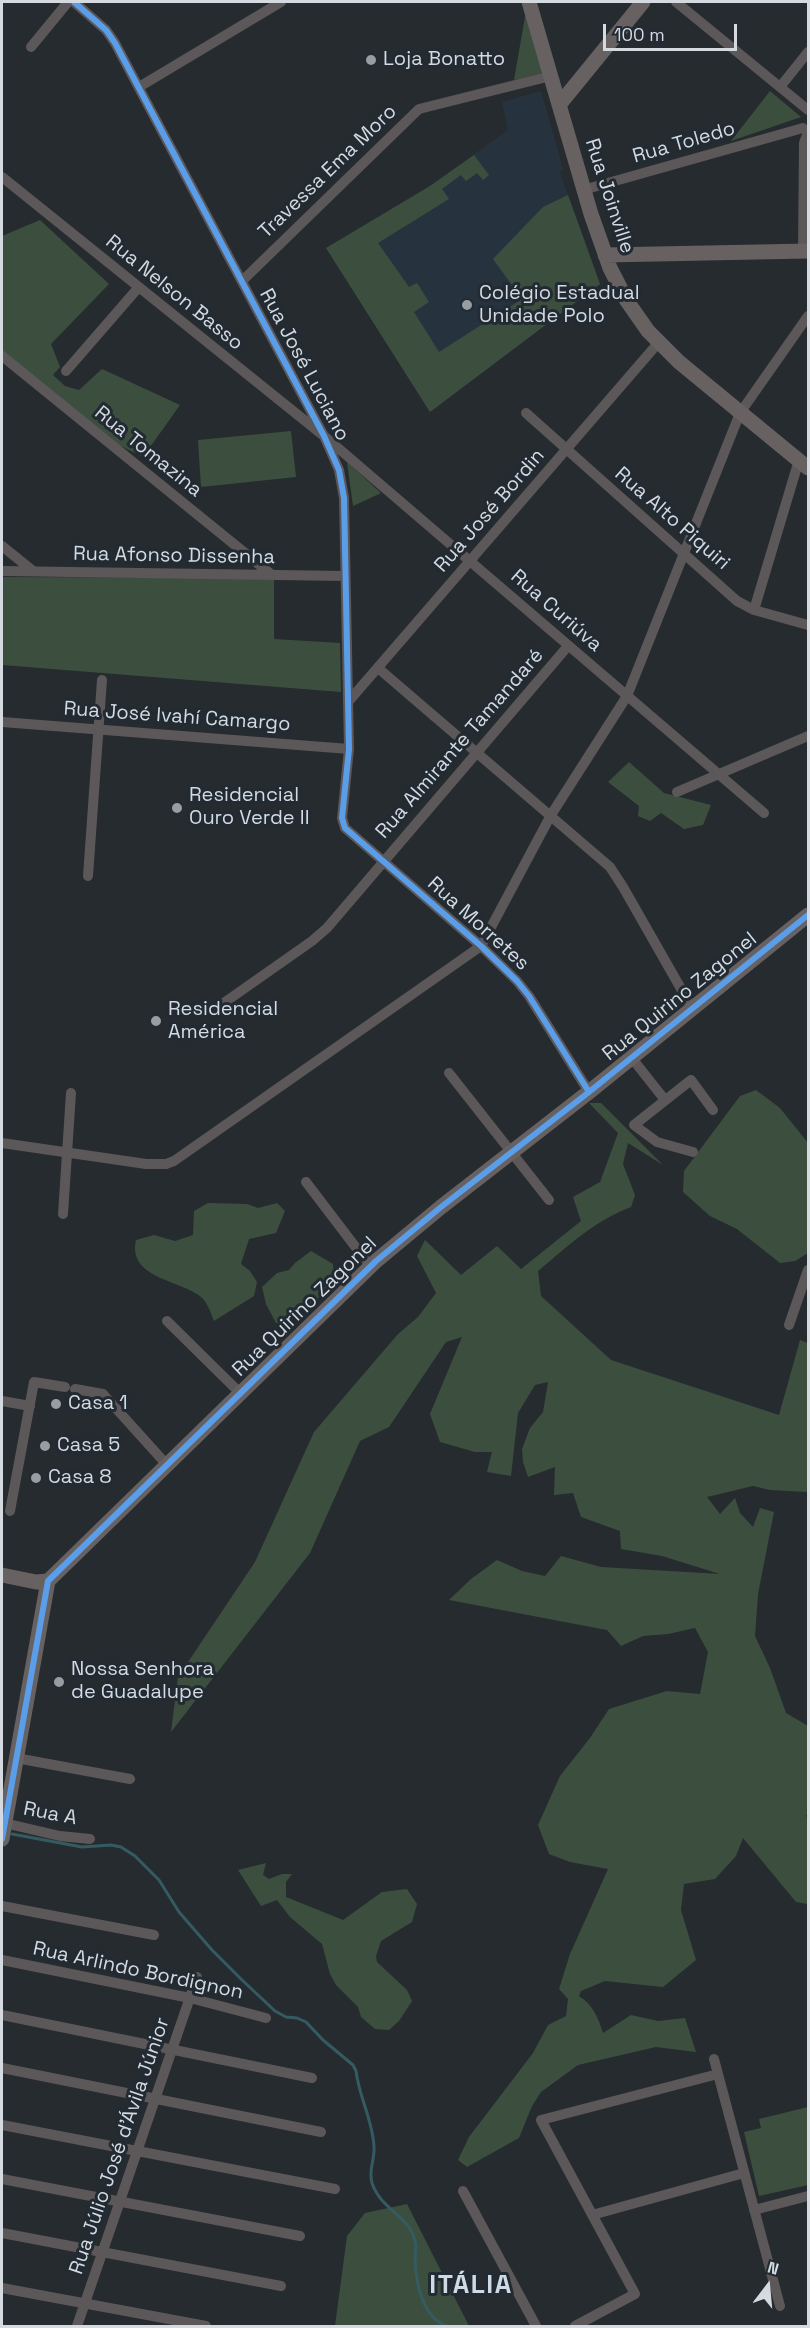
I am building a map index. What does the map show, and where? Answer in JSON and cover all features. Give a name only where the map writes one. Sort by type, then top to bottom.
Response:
[{"type":"street","points":[[31,47],[68,2]]},
{"type":"street","name":"Rua José Luciano","points":[[74,2],[111,36],[324,436],[339,470],[342,483],[349,749],[342,818],[345,828]]},
{"type":"street","points":[[139,87],[281,2]]},
{"type":"street","name":"Rua Joinville","points":[[529,2],[583,190],[605,255],[627,301],[659,342],[679,362],[804,464]]},
{"type":"street","points":[[559,105],[643,2]]},
{"type":"street","points":[[605,255],[806,251],[804,129],[806,108],[676,2]]},
{"type":"street","points":[[780,87],[808,52]]},
{"type":"street","name":"Travessa Ema Moro","points":[[242,281],[419,109],[551,76]]},
{"type":"street","name":"Rua Toledo","points":[[583,190],[804,129]]},
{"type":"street","name":"Rua Nelson Basso","points":[[2,177],[324,436]]},
{"type":"street","points":[[66,371],[138,288]]},
{"type":"street","points":[[2,1143],[146,1164],[166,1164],[174,1161],[481,946],[551,815],[627,696],[740,413],[808,316]]},
{"type":"street","name":"Rua José Bordin","points":[[348,702],[659,342]]},
{"type":"street","name":"Rua Tomazina","points":[[2,356],[272,575]]},
{"type":"street","name":"Rua Alto Piquiri","points":[[526,413],[737,601],[754,609],[808,625]]},
{"type":"street","name":"Rua Curiúva","points":[[324,436],[764,813]]},
{"type":"street","points":[[754,609],[804,464]]},
{"type":"street","points":[[2,546],[33,571]]},
{"type":"street","name":"Rua Afonso Dissenha","points":[[2,571],[345,576]]},
{"type":"street","name":"Rua Almirante Tamandaré","points":[[218,1007],[319,936],[568,646]]},
{"type":"street","points":[[378,668],[601,858],[618,877],[692,1008]]},
{"type":"street","points":[[88,876],[102,680]]},
{"type":"street","name":"Rua José Ivahí Camargo","points":[[2,722],[349,749]]},
{"type":"street","points":[[677,792],[808,736]]},
{"type":"street","name":"Rua Morretes","points":[[345,828],[481,946],[524,989],[589,1092]]},
{"type":"street","name":"Rua Quirino Zagonel","points":[[48,1581],[370,1266],[433,1213],[589,1092],[808,915]]},
{"type":"street","points":[[631,1057],[665,1100]]},
{"type":"street","points":[[450,1073],[549,1200]]},
{"type":"street","points":[[693,1152],[657,1142],[634,1125],[691,1080],[713,1110]]},
{"type":"street","points":[[63,1214],[71,1093]]},
{"type":"street","points":[[306,1182],[370,1266]]},
{"type":"street","points":[[789,1326],[808,1270]]},
{"type":"street","points":[[167,1321],[240,1393]]},
{"type":"street","points":[[10,1511],[34,1382],[103,1394],[167,1465]]},
{"type":"street","points":[[2,1401],[30,1406]]},
{"type":"street","points":[[2,1575],[36,1582],[48,1581],[2,1839]]},
{"type":"street","points":[[16,1758],[130,1779]]},
{"type":"street","name":"Rua A","points":[[4,1823],[60,1836],[90,1839]]},
{"type":"street","points":[[2,1906],[154,1935]]},
{"type":"street","name":"Rua Arlindo Bordignon","points":[[2,1960],[190,1998],[266,2018]]},
{"type":"street","name":"Rua Júlio José d'Ávila Júnior","points":[[77,2326],[197,1977]]},
{"type":"street","points":[[2,2015],[312,2079]]},
{"type":"street","points":[[714,2060],[780,2306]]},
{"type":"street","points":[[2,2068],[321,2132]]},
{"type":"street","points":[[576,2326],[635,2294],[541,2120],[718,2074]]},
{"type":"street","points":[[2,2125],[335,2189]]},
{"type":"street","points":[[592,2215],[744,2173]]},
{"type":"street","points":[[2,2179],[300,2235]]},
{"type":"street","points":[[463,2191],[536,2326]]},
{"type":"street","points":[[754,2210],[808,2196]]},
{"type":"street","points":[[2,2233],[281,2286]]},
{"type":"street","points":[[2,2288],[206,2326]]},
{"type":"shaded area","name":"Colégio Estadual Unidade Polo","points":[[541,91],[563,169],[560,173],[600,284],[430,412],[326,248],[430,186],[508,130],[502,102]]},
{"type":"green space","points":[[526,11],[544,73],[514,80]]},
{"type":"green space","points":[[770,91],[801,117],[731,141]]},
{"type":"green space","name":"Colégio Estadual Unidade Polo","points":[[474,155],[489,175],[483,180],[477,173],[466,181],[461,175],[442,189],[449,199],[378,243],[409,287],[417,283],[429,302],[414,312],[439,352],[522,299],[493,259],[543,207],[568,195],[600,284],[430,412],[326,248],[430,186]]},
{"type":"green space","points":[[40,220],[109,284],[51,344],[60,367],[53,375],[65,386],[79,390],[102,369],[180,405],[143,457],[113,442],[2,351],[2,236]]},
{"type":"green space","points":[[291,431],[296,477],[201,487],[198,440]]},
{"type":"green space","points":[[347,462],[381,493],[353,506]]},
{"type":"green space","points":[[2,577],[274,578],[274,639],[340,643],[341,692],[2,665]]},
{"type":"green space","points":[[629,762],[664,793],[711,805],[703,825],[684,829],[661,813],[650,821],[638,816],[639,806],[608,782]]},
{"type":"green space","points":[[756,1090],[780,1108],[808,1143],[808,1253],[795,1261],[780,1263],[737,1229],[710,1216],[683,1192],[684,1171],[740,1096]]},
{"type":"green space","points":[[589,1103],[601,1103],[663,1165],[628,1143],[623,1164],[635,1195],[631,1207],[593,1227],[538,1271],[541,1296],[611,1360],[779,1415],[800,1340],[808,1343],[808,1492],[770,1490],[753,1486],[707,1497],[720,1514],[735,1498],[740,1513],[753,1527],[760,1508],[774,1512],[758,1594],[755,1636],[770,1668],[786,1713],[808,1726],[808,1815],[806,1815],[808,1821],[808,1904],[796,1902],[743,1838],[736,1856],[715,1879],[684,1884],[681,1910],[696,1960],[663,1987],[605,1981],[581,1991],[579,1996],[594,2012],[603,2033],[631,2015],[658,2021],[685,2018],[696,2052],[656,2047],[578,2065],[541,2092],[532,2106],[519,2138],[467,2167],[458,2160],[469,2137],[533,2053],[548,2025],[566,2016],[568,1999],[559,1989],[570,1954],[608,1869],[570,1862],[549,1854],[538,1825],[560,1776],[609,1709],[667,1691],[700,1694],[708,1652],[695,1628],[668,1634],[643,1636],[621,1646],[607,1630],[449,1600],[471,1579],[497,1560],[522,1571],[545,1576],[561,1556],[601,1567],[720,1574],[662,1556],[621,1549],[620,1531],[581,1517],[573,1493],[554,1495],[555,1467],[528,1477],[522,1449],[530,1428],[543,1412],[548,1382],[535,1385],[518,1413],[511,1476],[487,1472],[492,1452],[475,1452],[440,1442],[430,1414],[462,1337],[446,1342],[389,1427],[360,1441],[310,1553],[171,1732],[178,1677],[255,1562],[314,1432],[398,1334],[418,1317],[436,1293],[417,1256],[425,1240],[461,1275],[497,1246],[521,1269],[581,1221],[573,1197],[600,1182],[618,1133]]},
{"type":"green space","points":[[208,1203],[247,1204],[258,1208],[277,1203],[285,1211],[276,1233],[249,1239],[241,1264],[250,1271],[257,1282],[254,1296],[214,1321],[208,1306],[200,1296],[145,1269],[135,1252],[136,1240],[154,1235],[175,1241],[193,1235],[194,1211]]},
{"type":"green space","points":[[311,1251],[333,1264],[335,1283],[311,1305],[297,1313],[290,1324],[276,1323],[266,1304],[262,1287],[277,1273],[289,1270]]},
{"type":"green space","points":[[266,1863],[263,1875],[269,1879],[282,1874],[292,1874],[286,1882],[286,1897],[343,1920],[382,1892],[407,1889],[417,1904],[412,1922],[381,1941],[376,1956],[377,1962],[407,1990],[412,2001],[399,2021],[389,2030],[375,2029],[361,2017],[358,2007],[336,1985],[330,1974],[322,1944],[290,1917],[277,1900],[261,1906],[238,1870]]},
{"type":"green space","points":[[808,2107],[808,2185],[759,2196],[744,2132],[761,2128],[759,2119]]},
{"type":"green space","points":[[407,2204],[469,2326],[335,2326],[347,2236],[365,2213]]},
{"type":"waterway","points":[[12,1834],[82,1847],[111,1845],[121,1847],[135,1856],[159,1880],[179,1912],[241,1979],[275,2011],[286,2017],[306,2022],[323,2040],[353,2065],[373,2137],[372,2183],[382,2200],[412,2232],[416,2245],[417,2278],[422,2298],[431,2315],[446,2326]]},
{"type":"cycle path","points":[[74,2],[106,30],[115,43],[324,436],[339,470],[344,498],[349,749],[342,818],[345,828],[481,946],[517,981],[529,996],[589,1092]]},
{"type":"cycle path","points":[[2,1839],[48,1581],[376,1261],[808,915]]},
{"type":"place","name":"Loja Bonatto","points":[[371,60]]},
{"type":"place","name":"Colégio Estadual Unidade Polo","points":[[467,305]]},
{"type":"place","name":"Residencial Ouro Verde II","points":[[177,808]]},
{"type":"place","name":"Residencial América","points":[[156,1021]]},
{"type":"place","name":"Casa 1","points":[[56,1404]]},
{"type":"place","name":"Casa 5","points":[[45,1446]]},
{"type":"place","name":"Casa 8","points":[[36,1478]]},
{"type":"place","name":"Nossa Senhora de Guadalupe","points":[[59,1682]]},
{"type":"district","name":"ITÁLIA","points":[[471,2286]]}]
